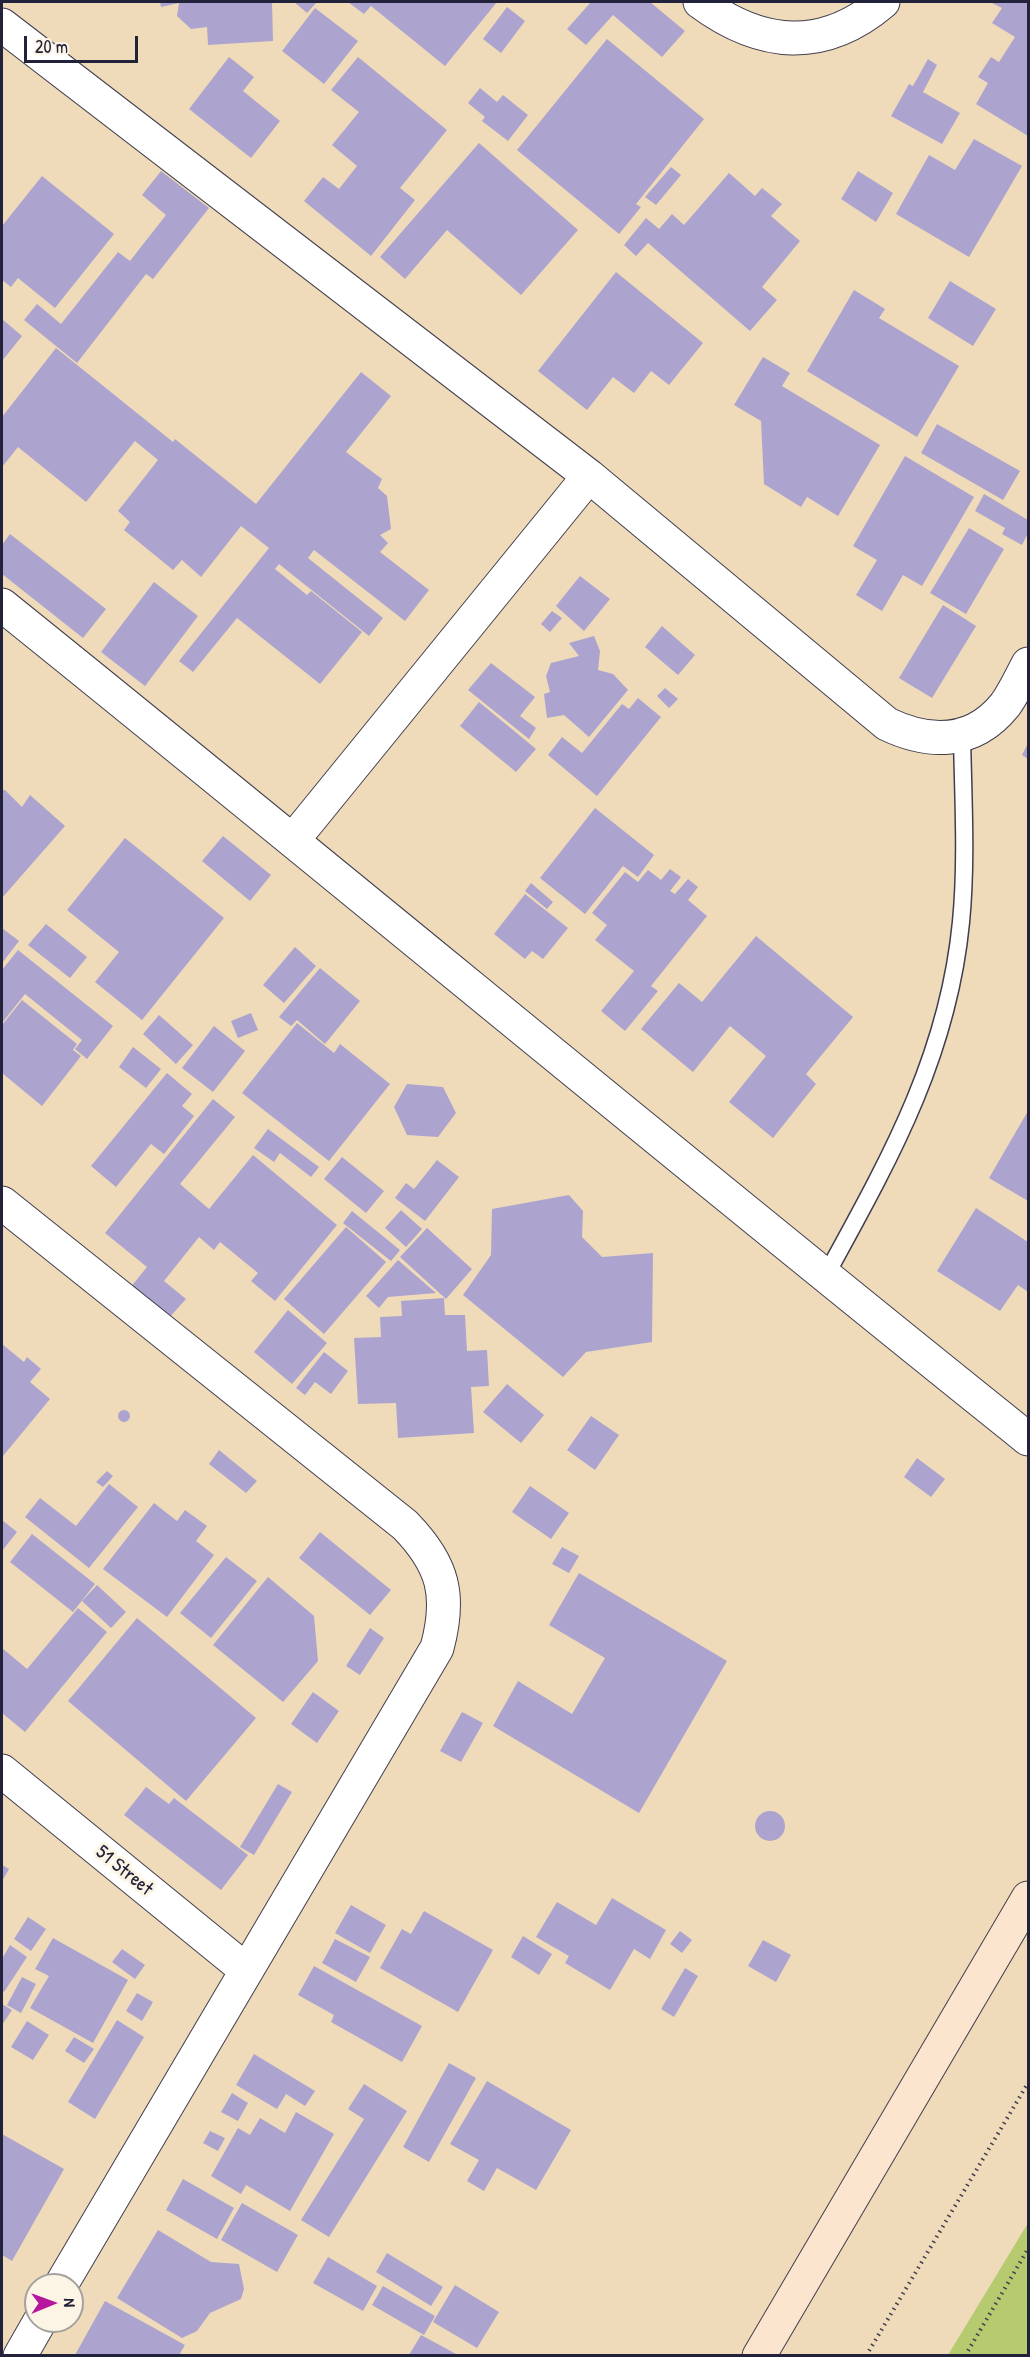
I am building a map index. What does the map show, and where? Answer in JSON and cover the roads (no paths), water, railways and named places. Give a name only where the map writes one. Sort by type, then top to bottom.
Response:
[{"type":"main road","points":[[759,2355],[1029,1898]]},
{"type":"street","points":[[700,2],[724,20],[758,34],[794,39],[830,34],[863,18],[883,2]]},
{"type":"street","points":[[2,25],[589,476],[887,724],[910,735],[936,739],[962,735],[986,723],[1005,704],[1029,664]]},
{"type":"street","points":[[293,840],[589,476]]},
{"type":"street","points":[[2,605],[293,840],[825,1277],[1029,1439]]},
{"type":"street","points":[[2,1203],[405,1526],[424,1545],[438,1568],[444,1595],[444,1622],[437,1648],[68,2273]]},
{"type":"street","name":"51 Street","points":[[2,1771],[246,1970]]},
{"type":"street","points":[[20,2355],[33,2333]]},
{"type":"lane","points":[[825,1277],[894,1150],[919,1095],[938,1039],[952,981],[961,923],[964,863],[962,735]]}]
